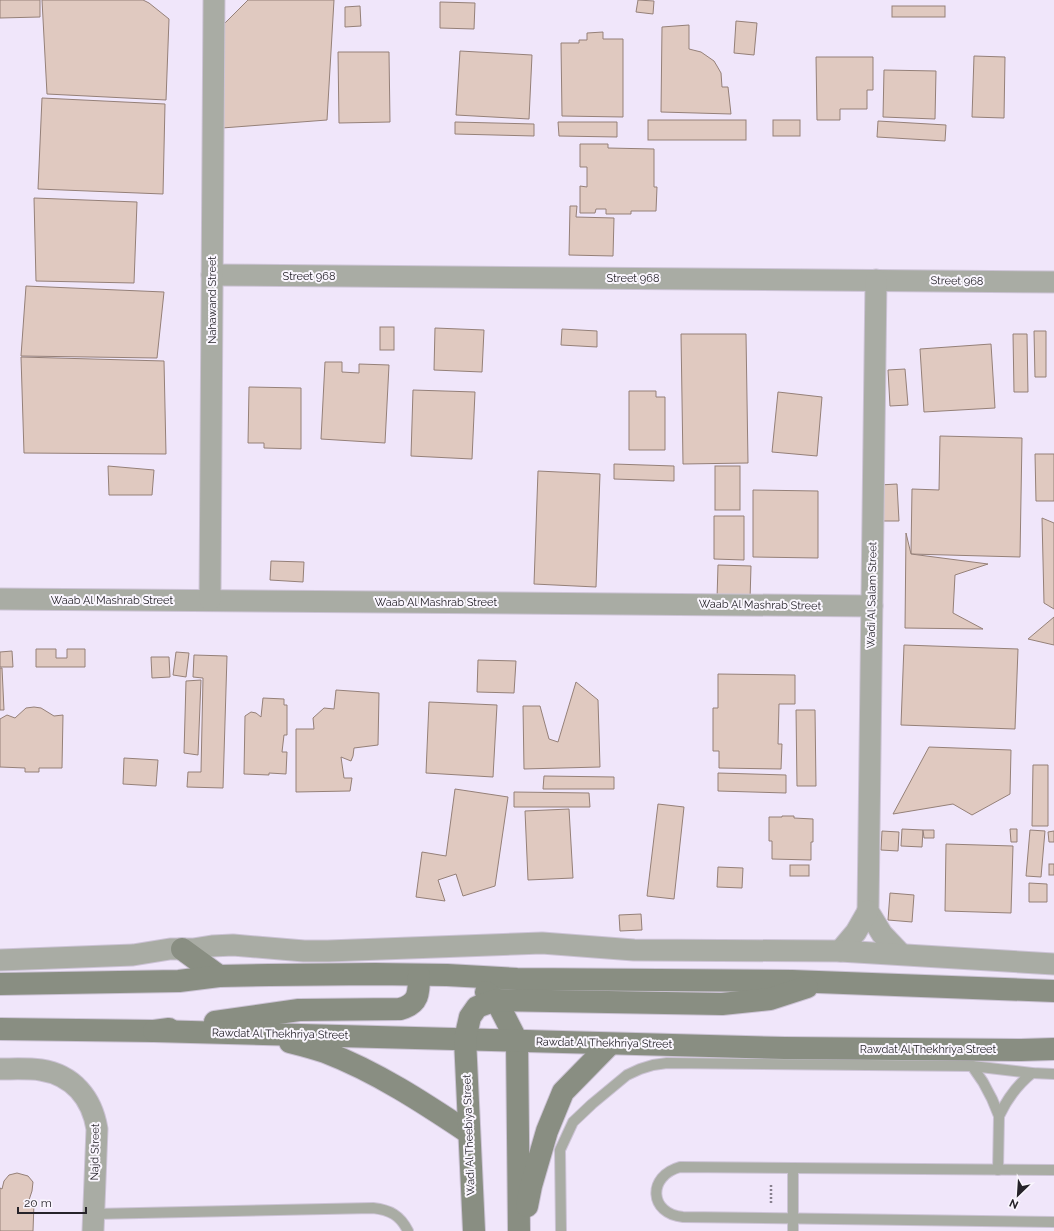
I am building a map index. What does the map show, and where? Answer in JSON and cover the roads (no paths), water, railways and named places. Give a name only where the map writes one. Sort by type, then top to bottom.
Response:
[{"type":"street","name":"Nahawand Street","points":[[210,600],[214,0]]},
{"type":"street","name":"Street 968","points":[[212,275],[1054,282]]},
{"type":"street","name":"Wadi Al Salam Street","points":[[840,951],[856,932],[868,911],[876,280]]},
{"type":"street","name":"Waab Al Mashrab Street","points":[[0,599],[872,606]]},
{"type":"street","points":[[868,911],[882,934],[901,954]]},
{"type":"street","points":[[0,960],[132,955],[170,949],[193,949],[233,945],[304,951],[328,951],[542,943],[634,950],[840,951],[1054,964]]},
{"type":"street","points":[[182,949],[220,976]]},
{"type":"street","points":[[0,984],[179,981],[220,976],[322,974],[447,975],[517,979],[819,982],[1054,991]]},
{"type":"street","name":"Rawdat Al Thekhriya Street","points":[[154,1031],[298,1010],[400,1010],[407,1007],[417,997],[419,990],[419,975]]},
{"type":"street","points":[[447,975],[478,987],[496,1000],[517,1041],[518,1231]]},
{"type":"street","points":[[496,1000],[722,1004],[770,999],[819,982]]},
{"type":"street","name":"Wadi Al Theebiya Street","points":[[474,1231],[465,1039],[470,1017],[477,1007],[496,1000]]},
{"type":"street","name":"Rawdat Al Thekhriya Street","points":[[0,1029],[154,1031],[793,1048],[1054,1049]]},
{"type":"street","points":[[262,1034],[325,1052],[370,1072],[422,1102],[469,1133]]},
{"type":"street","points":[[522,1231],[531,1186],[547,1131],[563,1092],[610,1044]]},
{"type":"street","name":"Najd Street","points":[[0,1069],[41,1070],[54,1074],[66,1079],[76,1086],[84,1096],[93,1111],[97,1129],[93,1222]]},
{"type":"lane","points":[[562,1231],[560,1150],[573,1122],[627,1075],[640,1069],[667,1064],[972,1066],[1054,1074]]},
{"type":"lane","points":[[972,1066],[992,1099],[998,1116],[998,1170]]},
{"type":"lane","points":[[998,1116],[1012,1092],[1032,1073]]},
{"type":"lane","points":[[1054,1170],[680,1167],[666,1172],[657,1184],[656,1192],[661,1207],[667,1213],[675,1216],[1054,1222]]},
{"type":"lane","points":[[793,1231],[794,1168]]},
{"type":"lane","points":[[93,1222],[373,1208],[385,1209],[393,1213],[400,1218],[408,1231]]}]
